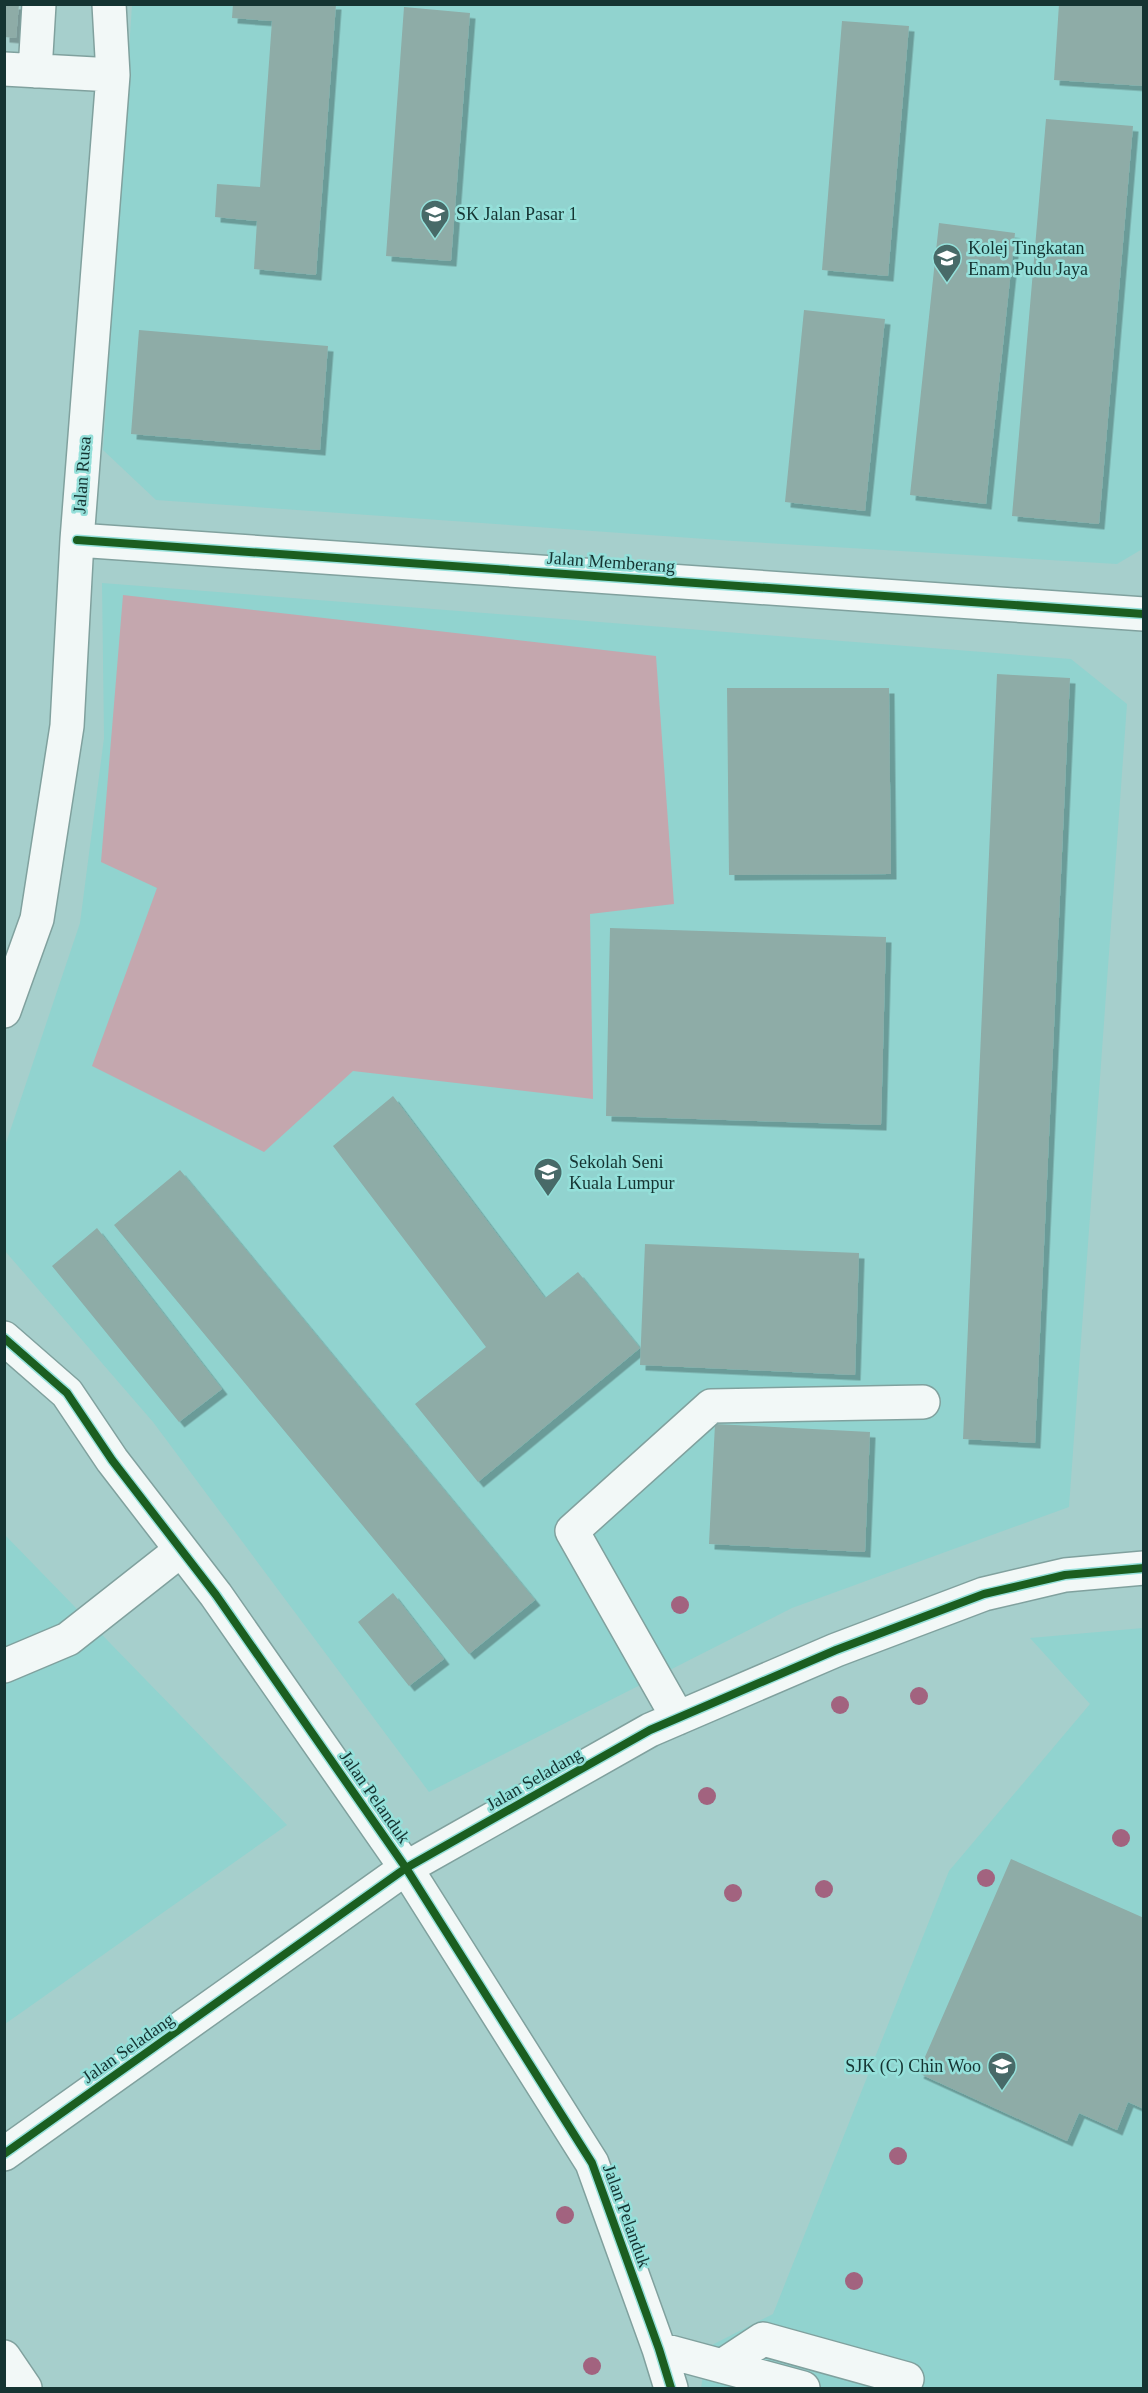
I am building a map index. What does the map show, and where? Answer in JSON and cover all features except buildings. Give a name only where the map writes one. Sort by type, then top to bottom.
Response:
[{"type":"street","points":[[39,4],[20,70],[113,75]]},
{"type":"street","name":"Jalan Rusa","points":[[4,1011],[37,920],[68,726],[77,540],[113,75],[109,4]]},
{"type":"street","name":"Jalan Memberang","points":[[77,540],[1143,614]]},
{"type":"street","name":"Jalan Pelanduk","points":[[4,1338],[67,1393],[112,1460],[223,1605],[406,1868],[592,2163],[671,2388]]},
{"type":"street","points":[[678,1718],[572,1531],[711,1406],[923,1402]]},
{"type":"street","points":[[4,1666],[68,1639],[181,1550]]},
{"type":"street","name":"Jalan Seladang","points":[[4,2154],[406,1868],[650,1730],[836,1650],[984,1594],[1065,1575],[1143,1568]]},
{"type":"street","points":[[735,2381],[763,2339],[907,2379]]},
{"type":"street","points":[[659,2349],[735,2381],[803,2388]]},
{"type":"street","points":[[4,2357],[24,2388]]},
{"type":"shaded area","points":[[132,5],[1143,5],[1144,548],[1117,564],[734,541],[156,500],[103,450]]},
{"type":"shaded area","name":"Sekolah Seni Kuala Lumpur","points":[[102,583],[1071,659],[1127,704],[1069,1507],[792,1608],[429,1792],[153,1422],[5,1251],[5,1146],[80,923],[104,738]]},
{"type":"shaded area","points":[[123,595],[656,656],[674,904],[590,914],[593,1099],[353,1071],[264,1152],[92,1066],[157,888],[101,862]]},
{"type":"shaded area","points":[[4,1534],[287,1825],[5,2024],[4,2024]]},
{"type":"shaded area","name":"SJK (C) Chin Woo","points":[[1143,1628],[1143,2388],[701,2388],[708,2347],[773,2314],[949,1871],[1090,1704],[1030,1638]]},
{"type":"cycle path","points":[[77,540],[1144,614]]},
{"type":"cycle path","points":[[4,1338],[67,1393],[112,1460],[216,1595],[406,1868],[592,2163],[671,2388]]},
{"type":"cycle path","points":[[4,2154],[406,1868],[650,1730],[836,1650],[984,1594],[1065,1575],[1144,1568]]},
{"type":"place","name":"SK Jalan Pasar 1","points":[[435,240]]},
{"type":"place","name":"Kolej Tingkatan Enam Pudu Jaya","points":[[947,284]]},
{"type":"place","name":"Sekolah Seni Kuala Lumpur","points":[[548,1198]]},
{"type":"place","name":"SJK (C) Chin Woo","points":[[1002,2092]]}]
